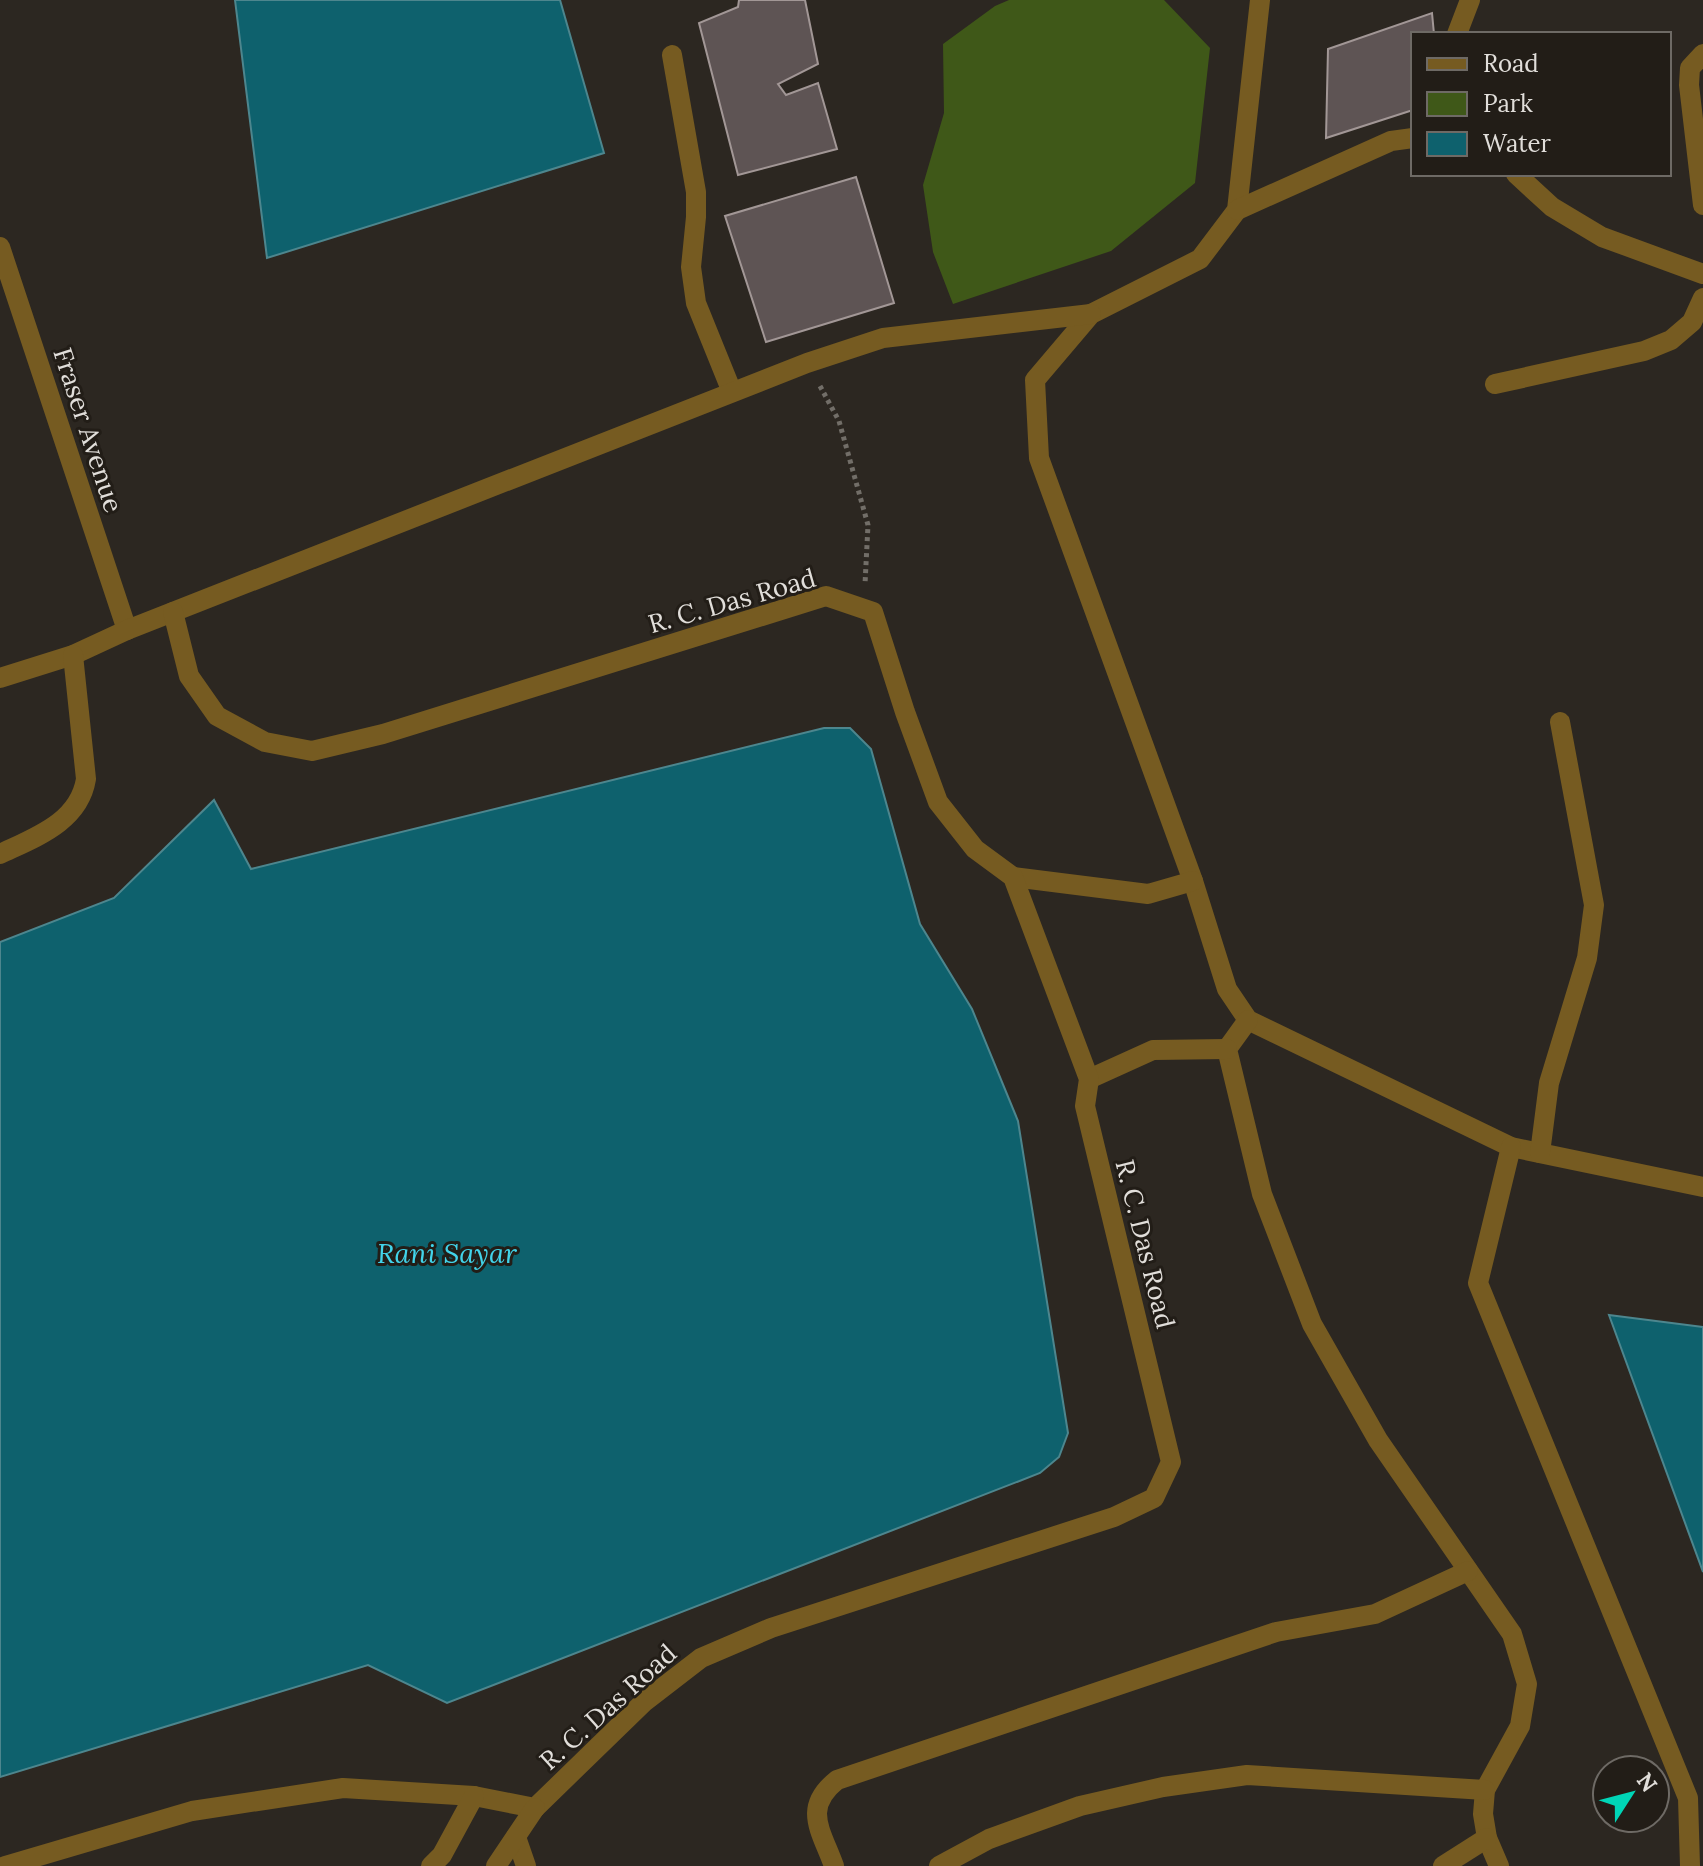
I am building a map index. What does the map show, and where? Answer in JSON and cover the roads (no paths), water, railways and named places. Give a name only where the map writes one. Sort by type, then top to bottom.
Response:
[{"type":"street","points":[[1237,210],[1260,0]]},
{"type":"street","points":[[1458,32],[1470,0]]},
{"type":"street","points":[[1703,54],[1690,68],[1689,85],[1703,205]]},
{"type":"street","points":[[672,55],[696,192],[691,267],[696,303],[732,392]]},
{"type":"street","points":[[0,678],[73,655],[127,630],[807,363],[883,338],[1091,314],[1200,259],[1237,210],[1391,141],[1411,138]]},
{"type":"street","points":[[1518,176],[1552,207],[1602,237],[1703,274]]},
{"type":"street","name":"Fraser Avenue","points":[[0,247],[127,630]]},
{"type":"street","points":[[1495,384],[1644,351],[1671,340],[1692,322],[1703,298]]},
{"type":"street","points":[[1091,314],[1035,380],[1039,458],[1193,881],[1227,989],[1248,1020],[1511,1147],[1703,1187]]},
{"type":"street","name":"R. C. Das Road","points":[[5,1866],[192,1811],[343,1788],[474,1796],[535,1808],[644,1702],[701,1658],[771,1628],[1114,1517],[1154,1498],[1171,1462],[1085,1106],[1089,1079],[1013,877],[975,849],[938,802],[873,612],[826,596],[383,734],[312,751],[265,742],[217,716],[189,676],[173,612]]},
{"type":"street","points":[[0,854],[46,832],[68,816],[83,794],[86,779],[73,655]]},
{"type":"street","points":[[1540,1153],[1549,1083],[1587,958],[1594,905],[1560,722]]},
{"type":"street","points":[[1013,877],[1148,894],[1193,881]]},
{"type":"street","points":[[1248,1020],[1227,1049],[1262,1194],[1312,1324],[1378,1440],[1512,1634],[1527,1684],[1520,1726],[1485,1790],[1483,1814],[1487,1838],[1499,1866]]},
{"type":"street","points":[[1089,1079],[1153,1050],[1227,1049]]},
{"type":"street","points":[[1511,1147],[1478,1283],[1688,1798],[1690,1866]]},
{"type":"street","points":[[834,1866],[818,1820],[816,1803],[823,1791],[837,1780],[1276,1632],[1375,1614],[1468,1571]]},
{"type":"street","points":[[939,1866],[989,1839],[1080,1806],[1163,1787],[1247,1775],[1485,1790]]},
{"type":"street","points":[[431,1866],[442,1855],[474,1796]]},
{"type":"street","points":[[496,1866],[535,1808]]},
{"type":"street","points":[[516,1837],[526,1866]]},
{"type":"street","points":[[1443,1866],[1487,1838]]},
{"type":"water","points":[[235,0],[560,0],[604,153],[267,258]]},
{"type":"water","name":"Rani Sayar","points":[[824,728],[850,728],[871,749],[920,924],[972,1009],[1018,1121],[1068,1433],[1059,1457],[1040,1473],[447,1703],[368,1665],[0,1777],[0,942],[114,898],[214,800],[251,869]]},
{"type":"water","points":[[1609,1315],[1703,1327],[1703,1572]]}]
